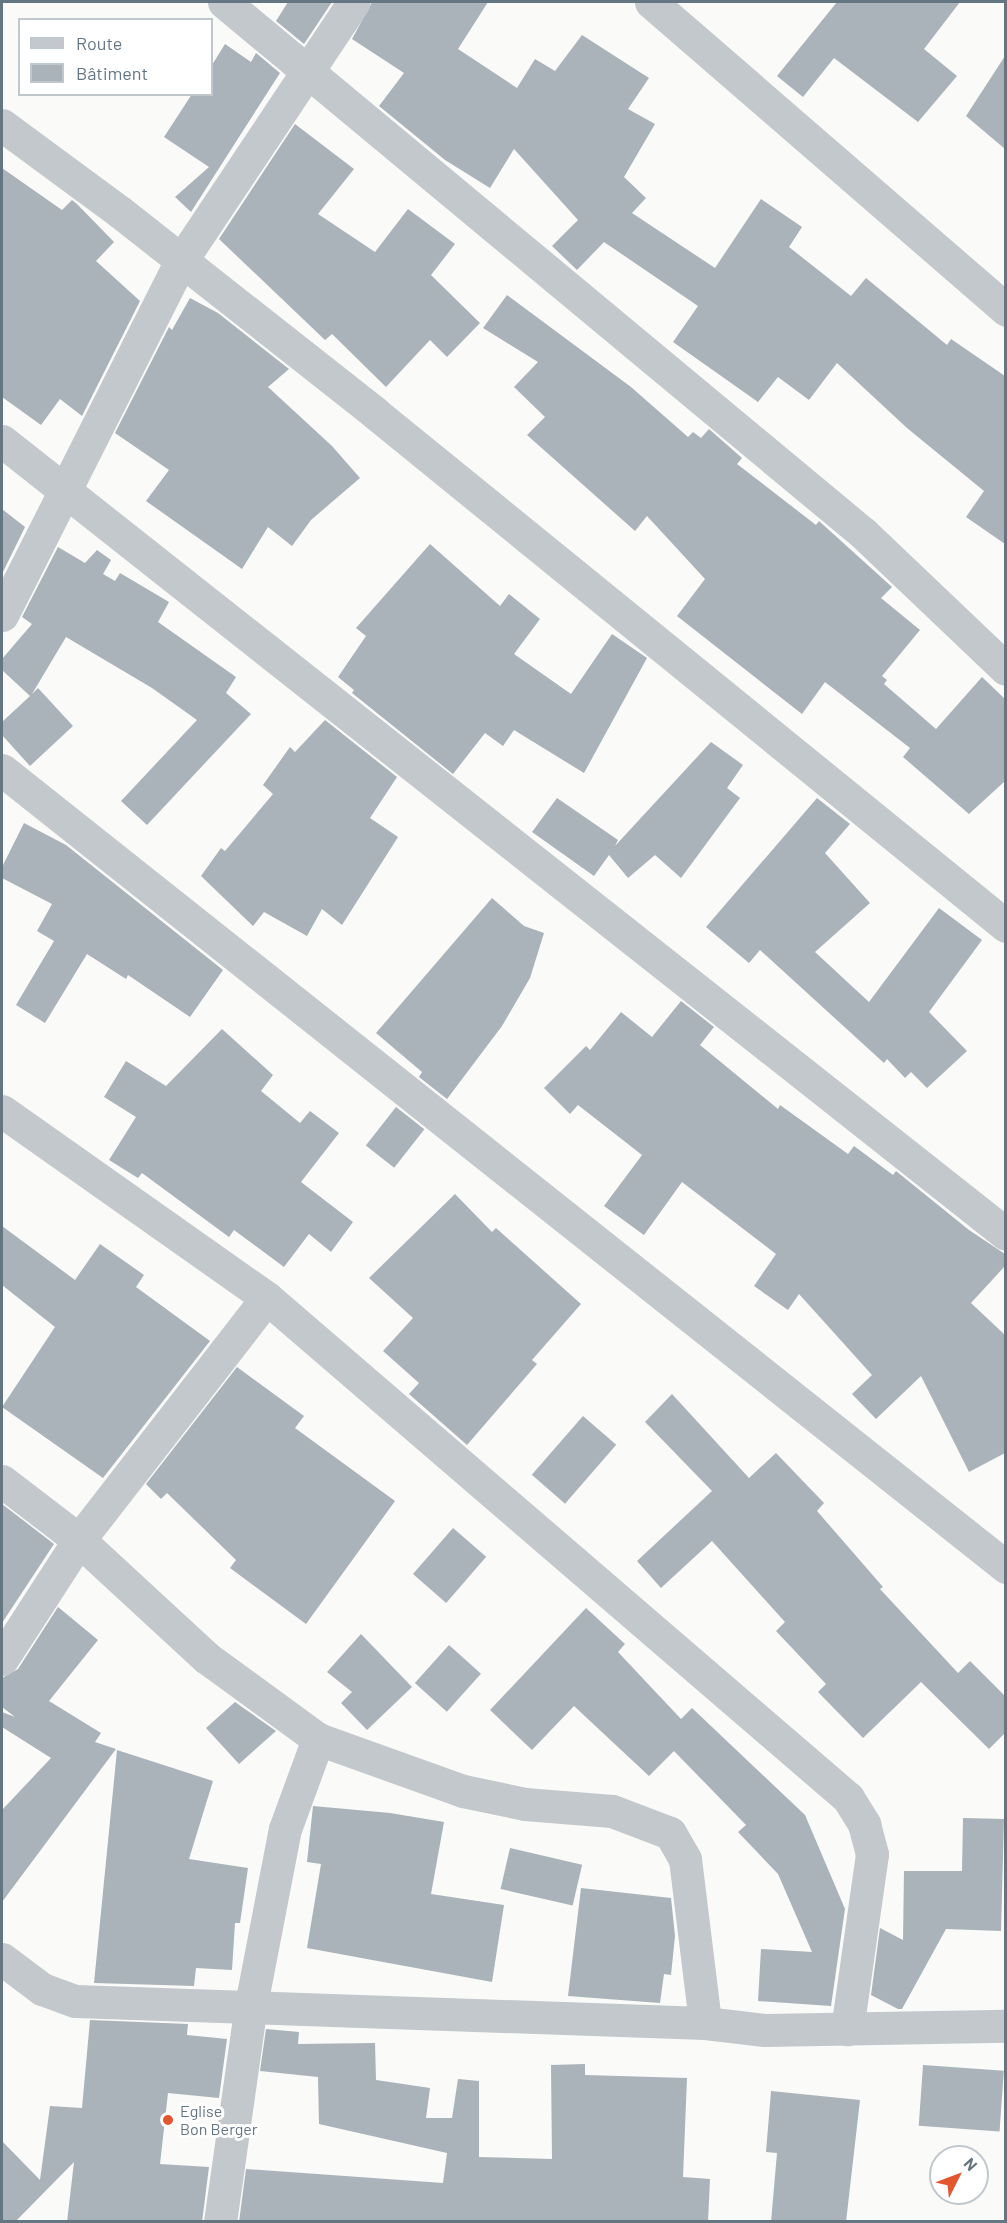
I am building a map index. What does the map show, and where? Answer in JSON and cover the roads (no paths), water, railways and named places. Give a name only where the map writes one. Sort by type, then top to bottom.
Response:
[{"type":"street","points":[[224,2],[309,70],[863,533],[1005,669]]},
{"type":"street","points":[[2,615],[67,491],[181,261],[354,2]]},
{"type":"street","points":[[651,2],[1005,310]]},
{"type":"street","points":[[2,125],[375,413],[1005,926]]},
{"type":"street","points":[[2,441],[381,744],[1005,1234]]},
{"type":"street","points":[[2,770],[1005,1567]]},
{"type":"street","points":[[2,1111],[267,1298],[848,1798],[864,1824],[872,1854],[847,2029]]},
{"type":"street","points":[[2,1659],[79,1540],[267,1298]]},
{"type":"street","points":[[2,1481],[79,1540],[207,1658],[318,1739],[463,1791],[525,1804],[612,1811],[670,1833],[685,1859],[705,2023]]},
{"type":"street","points":[[220,2222],[250,2010],[285,1829],[318,1739]]},
{"type":"street","points":[[2,1959],[42,1989],[75,2001],[250,2010],[705,2023],[765,2030],[1005,2026]]},
{"type":"place","name":"Eglise Bon Berger","points":[[168,2120]]}]
